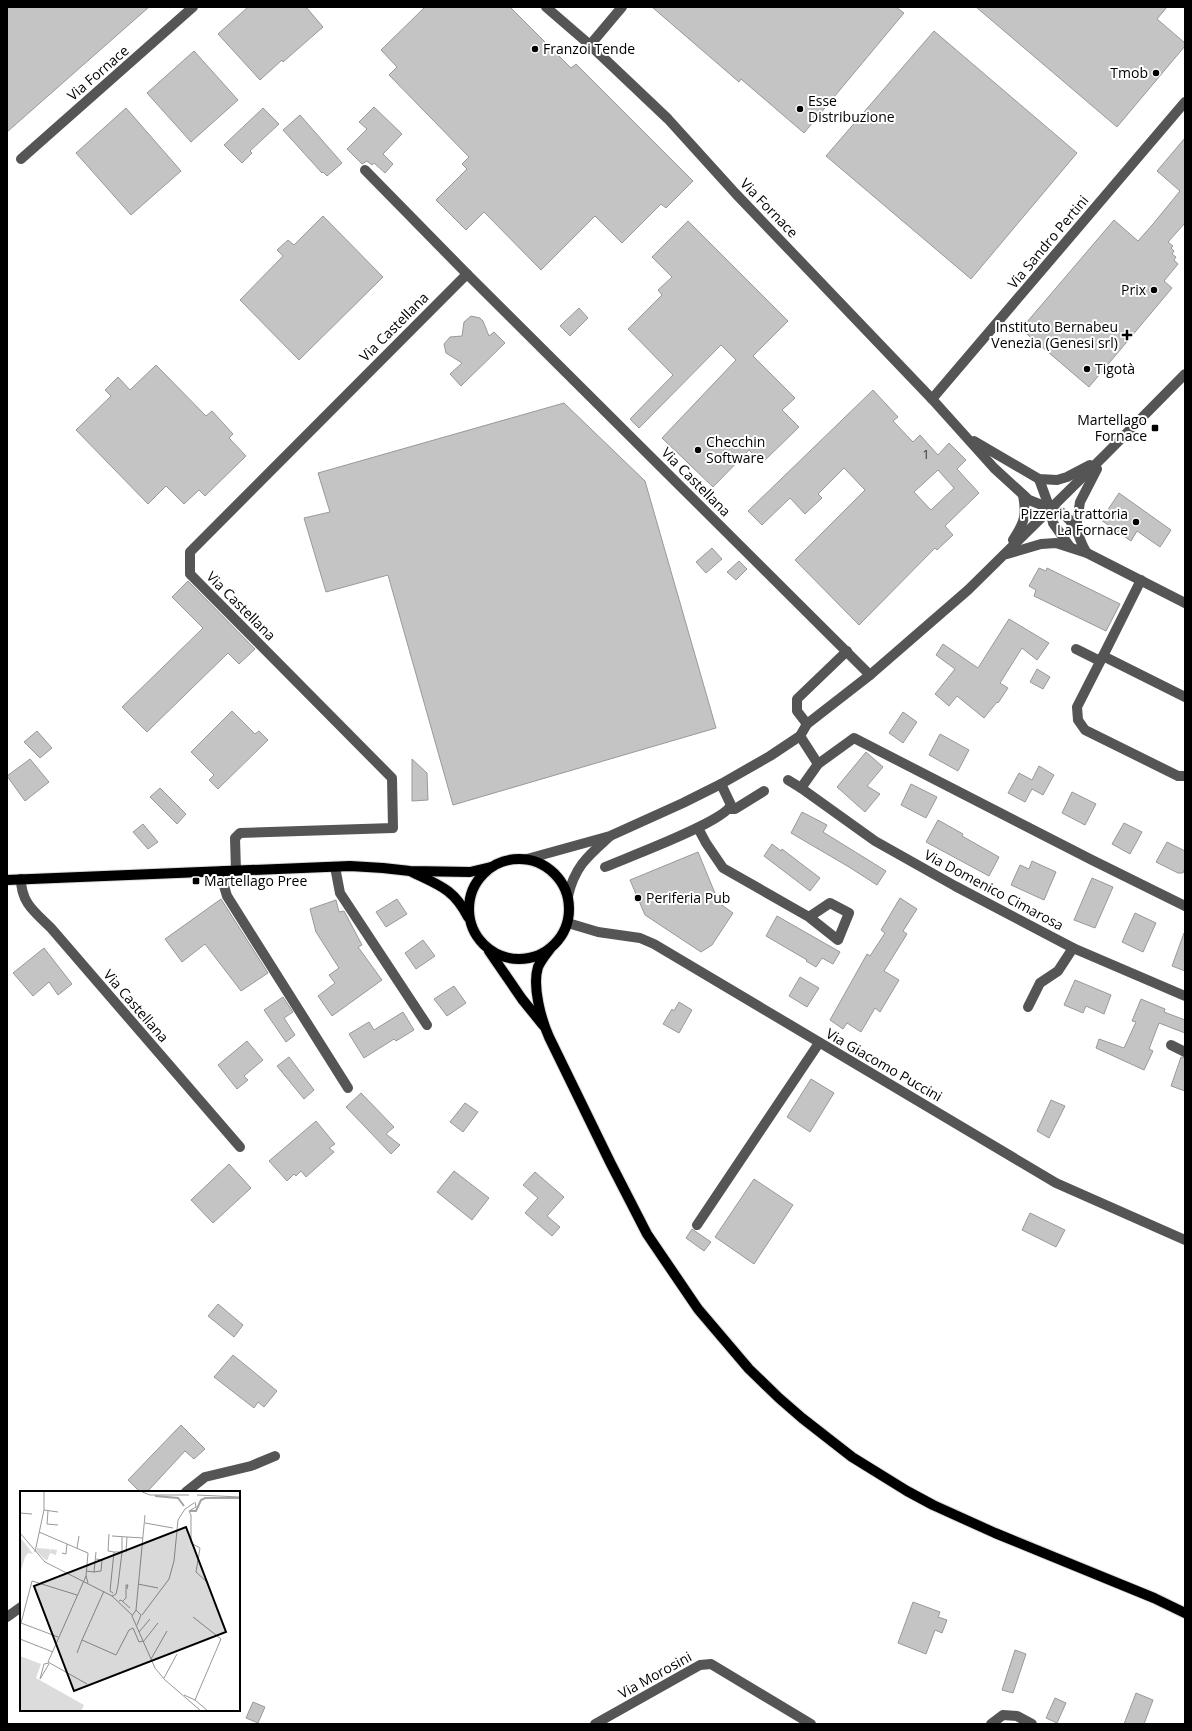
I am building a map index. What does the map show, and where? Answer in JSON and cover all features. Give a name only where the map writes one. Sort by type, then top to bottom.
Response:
[{"type":"main road","points":[[7,880],[366,866],[410,871],[470,872],[491,867],[506,860],[527,859],[541,863],[553,871],[562,882],[568,896],[570,914],[568,923],[561,937],[550,949],[539,966],[535,979],[545,1026],[610,1162],[647,1234],[698,1309],[749,1369],[802,1418],[852,1456],[894,1483],[933,1505],[988,1530],[1154,1598],[1185,1613]]},
{"type":"main road","points":[[470,921],[469,902],[471,893],[480,877],[491,867]]},
{"type":"main road","points":[[410,871],[446,888],[453,894],[462,906],[474,932],[488,949],[522,999],[545,1026]]},
{"type":"main road","points":[[488,949],[500,956],[512,959],[526,959],[539,956],[550,949]]},
{"type":"street","name":"Via Fornace","points":[[21,159],[193,7]]},
{"type":"street","name":"Via Fornace","points":[[546,7],[590,44],[668,119],[736,194],[932,399],[994,468],[1029,500],[1062,513],[1076,528]]},
{"type":"street","points":[[590,44],[622,7]]},
{"type":"street","name":"Via Sandro Pertini","points":[[932,399],[1185,102]]},
{"type":"street","name":"Via Castellana","points":[[365,170],[467,274],[870,675]]},
{"type":"street","name":"Via Castellana","points":[[236,871],[235,838],[240,833],[393,828],[392,778],[190,574],[190,552],[467,274]]},
{"type":"street","points":[[527,859],[610,836],[722,784],[770,756],[800,736],[807,724],[870,675],[968,590],[1106,455],[1185,374]]},
{"type":"street","name":"Via Fornace","points":[[965,436],[1039,479],[1057,480],[1067,477],[1085,469],[1106,455]]},
{"type":"street","points":[[1087,553],[1082,546],[1076,528],[1080,502],[1091,478],[1106,455]]},
{"type":"street","points":[[1039,479],[1050,509],[1053,523],[1070,547]]},
{"type":"street","points":[[1003,556],[1024,522],[1026,514],[1023,495]]},
{"type":"street","points":[[1003,556],[1041,544],[1056,543],[1087,553],[1185,603]]},
{"type":"street","points":[[1141,580],[1077,707],[1078,720],[1085,730],[1178,776],[1185,776]]},
{"type":"street","points":[[1076,649],[1102,658],[1185,697]]},
{"type":"street","points":[[807,724],[798,711],[797,699],[847,651]]},
{"type":"street","points":[[800,736],[818,764]]},
{"type":"street","points":[[801,788],[818,764],[854,738],[1185,906]]},
{"type":"street","name":"Via Domenico Cimarosa","points":[[788,780],[875,841],[955,886],[1073,948],[1185,996]]},
{"type":"street","points":[[722,784],[731,805],[730,809]]},
{"type":"street","points":[[605,867],[698,828],[730,809],[735,809],[764,791]]},
{"type":"street","points":[[698,828],[706,843],[724,868],[809,917]]},
{"type":"street","points":[[568,896],[575,872],[584,859],[610,836]]},
{"type":"street","points":[[335,867],[340,893],[427,1025]]},
{"type":"street","points":[[223,871],[224,886],[227,896],[348,1088]]},
{"type":"street","name":"Via Castellana","points":[[21,879],[23,895],[31,908],[51,928],[240,1147]]},
{"type":"street","name":"Via Giacomo Puccini","points":[[568,923],[598,932],[640,938],[654,944],[1056,1183],[1185,1240]]},
{"type":"street","points":[[1028,1007],[1040,983],[1058,971],[1073,948]]},
{"type":"street","points":[[697,1225],[819,1043]]},
{"type":"street","points":[[1171,1045],[1185,1052]]},
{"type":"street","points":[[187,1491],[205,1477],[251,1466],[275,1456]]},
{"type":"street","points":[[7,1617],[20,1608]]},
{"type":"street","name":"Via Morosini","points":[[595,1724],[700,1665],[711,1664],[811,1724]]},
{"type":"street","points":[[991,1724],[1002,1715],[1017,1716],[1032,1724]]},
{"type":"building","points":[[7,7],[149,7],[7,132]]},
{"type":"building","points":[[248,7],[306,7],[323,27],[260,80],[218,34]]},
{"type":"building","points":[[425,7],[510,7],[571,68],[576,64],[693,181],[666,208],[661,204],[622,243],[595,216],[541,270],[484,212],[466,230],[436,200],[467,169],[462,164],[469,157],[389,75],[397,67],[381,50]]},
{"type":"building","points":[[652,7],[896,7],[904,13],[804,133],[741,79],[739,82]]},
{"type":"building","points":[[976,7],[1167,7],[1157,19],[1185,43],[1185,46],[1117,127]]},
{"type":"building","points":[[934,31],[1077,153],[971,279],[826,156]]},
{"type":"building","points":[[194,51],[238,100],[191,142],[147,93]]},
{"type":"building","points":[[374,107],[402,134],[383,154],[393,164],[385,173],[374,163],[372,165],[367,161],[362,164],[347,149],[367,129],[359,122]]},
{"type":"building","points":[[126,108],[181,171],[131,215],[76,153]]},
{"type":"building","points":[[263,108],[279,124],[250,151],[252,153],[242,163],[224,145]]},
{"type":"building","points":[[300,115],[342,163],[327,176],[323,172],[322,173],[283,130]]},
{"type":"building","points":[[1185,138],[1185,223],[1168,242],[1173,246],[1171,248],[1174,251],[1172,254],[1176,257],[1174,260],[1178,264],[1164,281],[1172,288],[1089,387],[1021,329],[1114,220],[1138,241],[1153,224],[1180,191],[1157,171]]},
{"type":"building","points":[[323,216],[383,277],[299,360],[240,300],[283,256],[277,250],[288,240],[294,245]]},
{"type":"building","points":[[688,221],[788,321],[753,356],[795,398],[782,410],[799,427],[762,463],[749,450],[713,487],[662,438],[736,360],[721,345],[639,428],[630,419],[673,375],[628,329],[662,295],[658,290],[672,277],[652,257]]},
{"type":"building","points":[[579,308],[588,318],[570,336],[560,326]]},
{"type":"building","points":[[471,316],[480,318],[483,321],[489,336],[494,332],[505,343],[461,386],[450,374],[462,363],[446,353],[444,344],[450,337],[462,336],[464,322]]},
{"type":"building","points":[[156,365],[206,416],[212,411],[233,434],[229,438],[246,456],[205,496],[199,490],[184,504],[166,486],[148,504],[76,430],[111,396],[105,390],[118,377],[130,390]]},
{"type":"building","points":[[873,390],[898,417],[893,421],[913,442],[920,435],[938,455],[949,443],[966,460],[957,469],[979,493],[945,526],[953,535],[937,550],[935,548],[859,625],[795,560],[865,490],[844,468],[818,494],[822,498],[805,514],[790,498],[762,525],[748,511]],"holes":[[[938,470],[954,488],[931,510],[914,492]]]},
{"type":"building","points":[[564,403],[645,481],[716,728],[453,805],[388,575],[326,592],[304,518],[330,512],[318,473]]},
{"type":"building","points":[[1119,493],[1171,530],[1160,547],[1137,531],[1131,541],[1101,520]]},
{"type":"building","points":[[712,548],[722,559],[706,573],[696,562]]},
{"type":"building","points":[[739,561],[747,569],[736,580],[727,572]]},
{"type":"building","points":[[1039,568],[1046,571],[1047,568],[1120,604],[1106,631],[1034,596],[1036,590],[1029,586]]},
{"type":"building","points":[[188,581],[255,649],[239,664],[228,653],[147,732],[122,707],[203,628],[172,597]]},
{"type":"building","points":[[1009,619],[1049,643],[1037,660],[1022,648],[1000,683],[1008,688],[998,703],[997,702],[984,718],[957,696],[949,706],[935,694],[955,669],[936,655],[943,644],[978,668]]},
{"type":"building","points":[[1037,669],[1050,677],[1043,689],[1030,682]]},
{"type":"building","points":[[232,711],[255,734],[259,731],[268,740],[218,789],[209,780],[214,775],[191,752]]},
{"type":"building","points":[[903,712],[917,722],[903,743],[889,733]]},
{"type":"building","points":[[37,731],[52,748],[40,758],[24,742]]},
{"type":"building","points":[[940,734],[969,750],[958,771],[929,755]]},
{"type":"building","points":[[866,752],[883,767],[867,786],[880,794],[865,812],[837,787]]},
{"type":"building","points":[[30,759],[49,782],[25,801],[7,776]]},
{"type":"building","points":[[412,759],[427,773],[428,800],[412,801]]},
{"type":"building","points":[[1039,766],[1054,775],[1043,795],[1032,789],[1025,802],[1008,793],[1019,773],[1032,780]]},
{"type":"building","points":[[911,784],[937,797],[926,818],[901,805]]},
{"type":"building","points":[[160,788],[186,814],[177,824],[150,797]]},
{"type":"building","points":[[1072,792],[1096,804],[1085,825],[1062,813]]},
{"type":"building","points":[[802,812],[827,825],[823,832],[886,871],[877,885],[791,833]]},
{"type":"building","points":[[938,820],[963,834],[962,836],[999,857],[989,876],[926,842]]},
{"type":"building","points":[[1124,823],[1142,832],[1130,854],[1112,844]]},
{"type":"building","points":[[143,824],[158,842],[148,849],[133,832]]},
{"type":"building","points":[[1167,842],[1185,851],[1185,868],[1183,873],[1178,873],[1156,862]]},
{"type":"building","points":[[772,844],[781,851],[782,849],[820,878],[810,891],[764,856]]},
{"type":"building","points":[[698,852],[719,903],[733,913],[712,945],[701,952],[645,915],[630,880]]},
{"type":"building","points":[[1032,861],[1056,872],[1044,900],[1011,885],[1020,865],[1029,869]]},
{"type":"building","points":[[1092,878],[1113,887],[1095,928],[1074,920]]},
{"type":"building","points":[[900,898],[917,909],[903,931],[907,934],[884,971],[899,980],[880,1012],[875,1008],[861,1032],[847,1023],[843,1029],[830,1020],[867,954],[870,956],[885,933],[881,930]]},
{"type":"building","points":[[221,899],[268,973],[241,991],[205,944],[182,962],[165,939]]},
{"type":"building","points":[[397,899],[407,914],[386,927],[376,912]]},
{"type":"building","points":[[336,900],[339,912],[344,911],[362,945],[358,947],[382,980],[332,1016],[318,996],[335,983],[329,975],[339,968],[316,932],[310,909]]},
{"type":"building","points":[[1135,913],[1156,923],[1143,952],[1122,942]]},
{"type":"building","points":[[777,916],[840,952],[833,964],[822,958],[816,967],[806,961],[807,960],[766,936]]},
{"type":"building","points":[[1184,933],[1185,934],[1185,971],[1172,966]]},
{"type":"building","points":[[423,940],[435,956],[416,969],[405,953]]},
{"type":"building","points":[[44,948],[72,984],[58,995],[49,982],[33,996],[13,973]]},
{"type":"building","points":[[800,977],[819,988],[807,1007],[789,996]]},
{"type":"building","points":[[1075,980],[1111,995],[1104,1014],[1086,1006],[1083,1013],[1064,1005]]},
{"type":"building","points":[[454,986],[466,1003],[447,1016],[434,999]]},
{"type":"building","points":[[283,997],[293,1012],[284,1018],[295,1035],[286,1042],[264,1010]]},
{"type":"building","points":[[1141,999],[1165,1009],[1164,1012],[1185,1020],[1185,1033],[1159,1023],[1149,1049],[1153,1051],[1144,1070],[1096,1048],[1099,1039],[1124,1048],[1136,1022],[1132,1021]]},
{"type":"building","points":[[679,1002],[692,1010],[679,1033],[663,1024],[672,1009],[674,1011]]},
{"type":"building","points":[[403,1012],[414,1030],[396,1041],[394,1039],[364,1058],[349,1034],[369,1022],[374,1030]]},
{"type":"building","points":[[247,1041],[263,1060],[244,1076],[248,1080],[237,1089],[218,1065]]},
{"type":"building","points":[[289,1057],[314,1090],[304,1099],[277,1066]]},
{"type":"building","points":[[1181,1057],[1185,1058],[1185,1091],[1171,1086]]},
{"type":"building","points":[[811,1079],[834,1093],[810,1132],[787,1117]]},
{"type":"building","points":[[361,1093],[394,1127],[386,1134],[400,1145],[391,1154],[346,1107]]},
{"type":"building","points":[[1051,1100],[1065,1106],[1049,1138],[1037,1131]]},
{"type":"building","points":[[465,1103],[478,1112],[463,1132],[450,1122]]},
{"type":"building","points":[[316,1121],[335,1144],[329,1148],[334,1152],[306,1177],[301,1171],[296,1176],[294,1174],[287,1181],[269,1161]]},
{"type":"building","points":[[229,1164],[251,1188],[213,1223],[191,1200]]},
{"type":"building","points":[[454,1171],[489,1198],[472,1220],[437,1192]]},
{"type":"building","points":[[535,1172],[564,1197],[547,1216],[560,1227],[552,1236],[525,1213],[538,1198],[523,1185]]},
{"type":"building","points":[[754,1179],[793,1205],[754,1264],[715,1237]]},
{"type":"building","points":[[1030,1213],[1065,1230],[1056,1247],[1022,1230]]},
{"type":"building","points":[[692,1229],[711,1242],[704,1251],[686,1238]]},
{"type":"building","points":[[218,1304],[243,1325],[234,1337],[208,1316]]},
{"type":"building","points":[[233,1355],[277,1391],[264,1407],[258,1402],[254,1408],[214,1377]]},
{"type":"building","points":[[181,1425],[205,1449],[194,1459],[185,1451],[148,1491],[139,1491],[128,1480]]},
{"type":"building","points":[[913,1602],[940,1612],[938,1617],[947,1620],[942,1633],[935,1630],[926,1654],[898,1643]]},
{"type":"building","points":[[1015,1650],[1026,1654],[1013,1693],[1002,1690]]},
{"type":"building","points":[[1136,1693],[1153,1700],[1144,1724],[1124,1724]]},
{"type":"building","points":[[1055,1698],[1066,1703],[1057,1723],[1046,1718]]},
{"type":"building","points":[[253,1702],[265,1707],[258,1723],[246,1718]]},
{"type":"place","name":"Franzoi Tende","points":[[535,49]]},
{"type":"place","name":"Tmob","points":[[1156,73]]},
{"type":"place","name":"Esse Distribuzione","points":[[800,109]]},
{"type":"place","name":"Prix","points":[[1154,290]]},
{"type":"place","name":"Instituto Bernabeu Venezia (Genesi srl)","points":[[1127,335]]},
{"type":"place","name":"Tigotà","points":[[1087,369]]},
{"type":"place","name":"Martellago Fornace","points":[[1155,428]]},
{"type":"place","name":"Checchin Software","points":[[698,450]]},
{"type":"place","name":"Pizzeria trattoria La Fornace","points":[[1136,522]]},
{"type":"place","name":"Martellago Pree","points":[[196,881]]},
{"type":"place","name":"Periferia Pub","points":[[638,898]]}]
